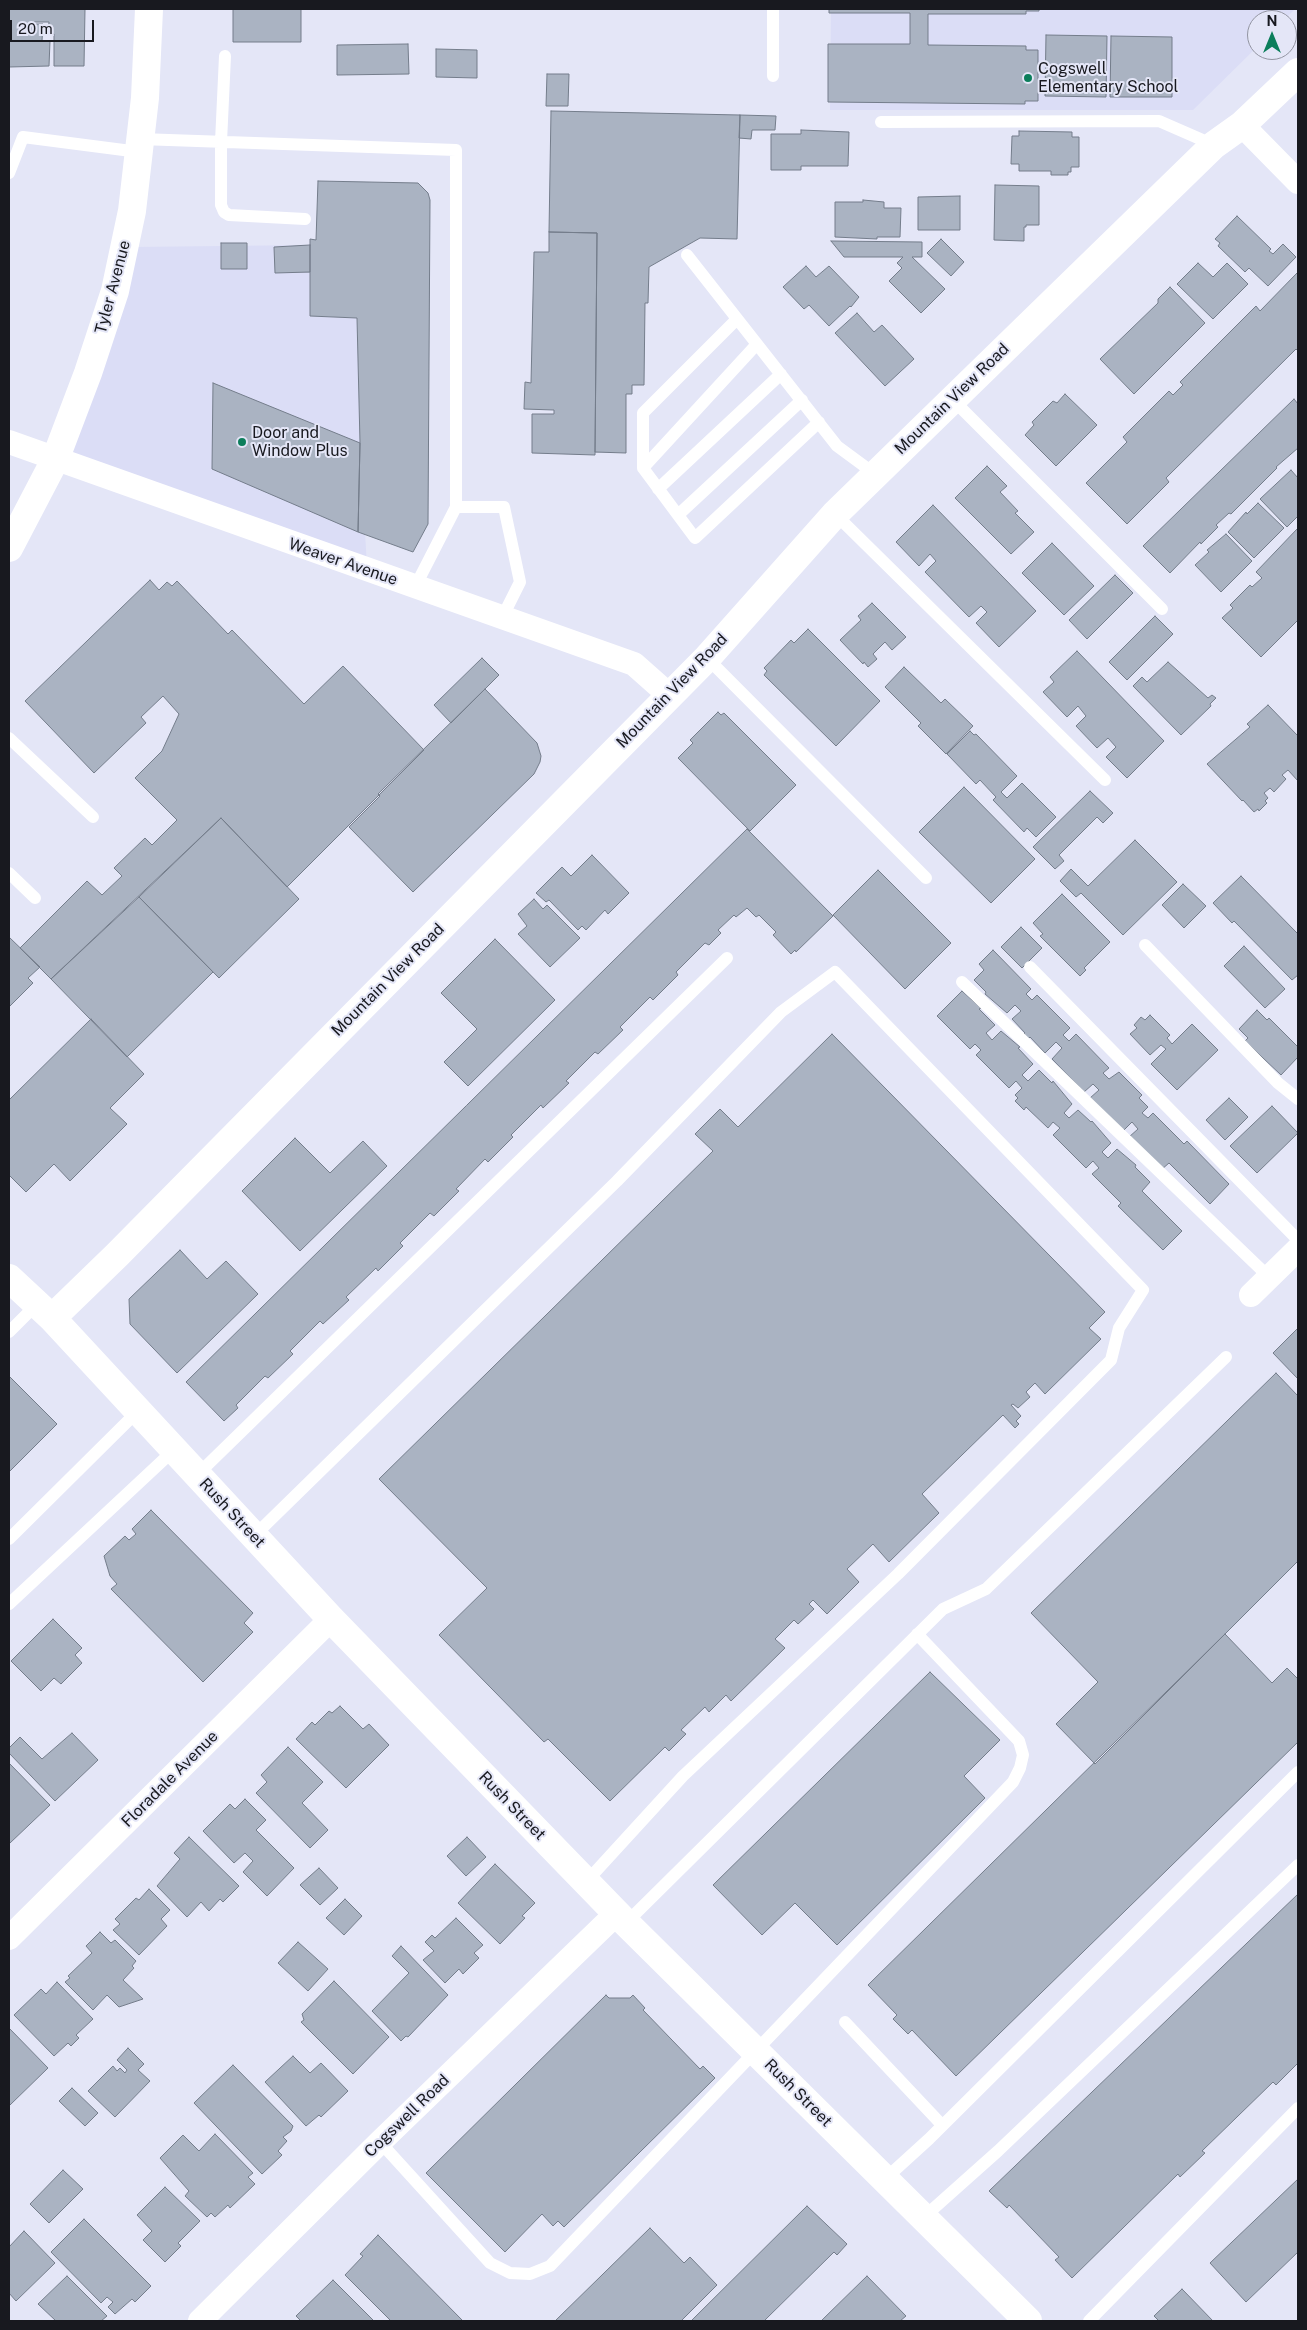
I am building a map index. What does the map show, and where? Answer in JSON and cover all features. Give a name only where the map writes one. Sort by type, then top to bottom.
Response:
[{"type":"street","name":"Tyler Avenue","points":[[9,548],[55,460],[88,374],[115,291],[132,211],[145,98],[149,9]]},
{"type":"street","name":"Mountain View Road","points":[[44,1311],[117,1255],[707,658],[835,514],[1214,145],[1242,125],[1298,72]]},
{"type":"street","points":[[1242,125],[1298,182]]},
{"type":"street","name":"Weaver Avenue","points":[[9,442],[55,460],[634,664],[669,695]]},
{"type":"street","points":[[1250,1295],[1298,1250]]},
{"type":"street","name":"Rush Street","points":[[9,1278],[44,1311],[331,1619],[586,1882],[924,2217],[1019,2318]]},
{"type":"street","name":"Floradale Avenue","points":[[9,1938],[331,1619]]},
{"type":"street","name":"Cogswell Road","points":[[200,2321],[380,2142],[621,1918]]},
{"type":"lane","points":[[773,9],[773,76]]},
{"type":"lane","points":[[225,56],[221,142],[221,205],[224,212],[229,215],[306,219]]},
{"type":"lane","points":[[881,122],[1159,121],[1214,145]]},
{"type":"lane","points":[[9,173],[23,137],[139,145],[221,142],[456,150],[456,507],[415,587]]},
{"type":"lane","points":[[687,255],[837,446],[875,474]]},
{"type":"lane","points":[[737,319],[643,413],[643,468],[695,538],[819,422]]},
{"type":"lane","points":[[643,468],[757,344]]},
{"type":"lane","points":[[658,489],[781,374]]},
{"type":"lane","points":[[952,399],[1162,609]]},
{"type":"lane","points":[[678,515],[802,400]]},
{"type":"lane","points":[[456,507],[504,507],[520,582],[502,618]]},
{"type":"lane","points":[[835,514],[1106,780]]},
{"type":"lane","points":[[707,658],[926,878]]},
{"type":"lane","points":[[9,738],[93,817]]},
{"type":"lane","points":[[9,873],[35,898]]},
{"type":"lane","points":[[1145,945],[1278,1083],[1298,1098]]},
{"type":"lane","points":[[197,1475],[727,958]]},
{"type":"lane","points":[[1030,967],[1298,1240]]},
{"type":"lane","points":[[254,1536],[617,1181],[781,1012],[835,972],[1144,1290],[1119,1328],[1111,1360],[898,1574],[683,1776],[586,1882]]},
{"type":"lane","points":[[962,982],[1269,1277]]},
{"type":"lane","points":[[9,1332],[44,1311]]},
{"type":"lane","points":[[621,1918],[943,1609],[986,1590],[1226,1357]]},
{"type":"lane","points":[[9,1538],[138,1411]]},
{"type":"lane","points":[[9,1604],[174,1450]]},
{"type":"lane","points":[[380,2142],[490,2262],[510,2273],[530,2274],[550,2266],[1014,1782],[1023,1755],[1019,1741],[917,1634]]},
{"type":"lane","points":[[886,2179],[942,2126],[1298,1772]]},
{"type":"lane","points":[[924,2217],[998,2151],[1298,1865]]},
{"type":"lane","points":[[845,2022],[942,2126]]},
{"type":"lane","points":[[1089,2321],[1298,2108]]},
{"type":"shaded area","name":"Cogswell Elementary School","points":[[831,9],[1295,9],[1247,10],[1247,57],[1193,110],[830,110]]},
{"type":"shaded area","points":[[310,245],[310,316],[357,318],[360,443],[367,567],[66,457],[132,247]]},
{"type":"building","points":[[9,9],[85,9],[84,66],[54,66],[54,34],[48,34],[49,22],[34,22],[34,24],[43,24],[42,41],[50,41],[49,66],[9,67]]},
{"type":"building","points":[[233,9],[301,9],[301,42],[233,42]]},
{"type":"building","points":[[829,9],[1039,9],[1039,11],[1026,11],[1026,14],[928,14],[928,45],[1026,46],[1026,50],[1038,50],[1038,101],[1025,101],[1025,104],[828,102],[828,44],[910,44],[910,13],[829,13]]},
{"type":"building","points":[[1046,35],[1107,36],[1106,97],[1045,96]]},
{"type":"building","points":[[1111,36],[1172,37],[1172,97],[1110,97]]},
{"type":"building","points":[[408,44],[409,74],[337,75],[337,45]]},
{"type":"building","points":[[436,49],[477,50],[477,78],[436,77]]},
{"type":"building","points":[[547,74],[569,74],[568,106],[546,106]]},
{"type":"building","points":[[551,111],[740,115],[737,239],[700,238],[649,267],[648,303],[645,303],[644,385],[632,385],[632,394],[626,394],[626,453],[595,452],[597,233],[549,232]]},
{"type":"building","points":[[740,115],[776,116],[775,130],[752,130],[751,139],[739,138]]},
{"type":"building","points":[[801,130],[849,132],[848,166],[801,166],[801,170],[771,170],[771,134],[801,134]]},
{"type":"building","points":[[1019,131],[1072,132],[1072,137],[1079,137],[1079,167],[1071,167],[1071,172],[1068,172],[1068,175],[1051,175],[1051,171],[1019,171],[1019,164],[1011,164],[1012,136],[1019,136]]},
{"type":"building","points":[[318,181],[418,183],[428,193],[430,200],[428,524],[413,552],[358,532],[360,443],[357,318],[310,316],[310,239],[316,240]]},
{"type":"building","points":[[995,185],[1039,186],[1039,225],[1026,225],[1024,227],[1024,241],[994,240]]},
{"type":"building","points":[[960,196],[960,230],[918,230],[918,197]]},
{"type":"building","points":[[863,200],[884,202],[884,208],[901,208],[900,237],[877,237],[877,239],[835,237],[835,202],[863,202]]},
{"type":"building","points":[[1237,216],[1271,249],[1269,251],[1273,254],[1283,244],[1296,257],[1268,286],[1249,268],[1245,272],[1218,246],[1220,243],[1215,239]]},
{"type":"building","points":[[549,232],[597,233],[595,455],[532,453],[532,414],[554,414],[554,410],[524,409],[525,382],[531,383],[534,252],[549,252]]},
{"type":"building","points":[[941,239],[964,262],[951,276],[927,253]]},
{"type":"building","points":[[831,241],[922,242],[922,257],[912,257],[945,289],[921,313],[889,281],[902,268],[897,263],[903,257],[844,257]]},
{"type":"building","points":[[221,243],[247,243],[247,269],[221,269]]},
{"type":"building","points":[[310,245],[310,272],[275,273],[274,247]]},
{"type":"building","points":[[1198,263],[1213,277],[1227,263],[1248,284],[1213,319],[1177,284]]},
{"type":"building","points":[[806,266],[816,277],[829,266],[859,297],[851,307],[829,326],[809,305],[804,309],[783,287]]},
{"type":"building","points":[[1298,272],[1298,351],[1296,349],[1166,478],[1169,482],[1127,524],[1086,483],[1127,442],[1123,437],[1169,391],[1173,395],[1183,385],[1180,382],[1256,306],[1260,311]]},
{"type":"building","points":[[1170,287],[1205,323],[1134,394],[1100,359],[1158,303],[1158,299]]},
{"type":"building","points":[[857,313],[874,332],[882,325],[914,359],[885,386],[835,333]]},
{"type":"building","points":[[213,383],[360,443],[358,532],[212,469]]},
{"type":"building","points":[[1065,394],[1097,425],[1056,466],[1025,435],[1034,425],[1032,422],[1053,401],[1057,403]]},
{"type":"building","points":[[1294,399],[1298,404],[1298,448],[1276,467],[1231,514],[1229,513],[1216,525],[1218,527],[1201,544],[1200,542],[1170,573],[1143,546]]},
{"type":"building","points":[[987,466],[1007,486],[1000,492],[1018,511],[1015,513],[1034,532],[1011,554],[955,498]]},
{"type":"building","points":[[1291,470],[1298,478],[1298,516],[1287,527],[1260,499]]},
{"type":"building","points":[[1258,503],[1284,528],[1254,558],[1228,532],[1246,512],[1247,514]]},
{"type":"building","points":[[933,505],[1036,611],[999,647],[976,623],[987,612],[981,606],[969,617],[925,572],[936,561],[930,554],[919,566],[896,542]]},
{"type":"building","points":[[1298,528],[1298,620],[1261,657],[1222,618],[1233,608],[1230,605],[1250,585],[1252,587],[1262,578],[1256,572]]},
{"type":"building","points":[[1226,534],[1252,561],[1221,592],[1195,565],[1209,552],[1207,550]]},
{"type":"building","points":[[1052,543],[1094,586],[1064,615],[1022,573]]},
{"type":"building","points":[[1115,575],[1133,593],[1087,639],[1069,620]]},
{"type":"building","points":[[150,580],[159,590],[167,582],[172,586],[177,581],[228,634],[232,630],[304,704],[343,666],[424,750],[287,887],[221,818],[51,979],[20,948],[87,881],[102,895],[122,876],[114,868],[145,838],[152,845],[177,820],[135,778],[162,751],[179,714],[163,696],[141,717],[146,723],[94,773],[25,701]]},
{"type":"building","points":[[872,603],[906,637],[892,650],[885,642],[873,654],[877,659],[868,667],[840,640],[861,620],[858,616]]},
{"type":"building","points":[[1155,616],[1173,634],[1127,680],[1109,662]]},
{"type":"building","points":[[808,629],[880,701],[836,746],[764,675],[767,671],[764,668],[791,640],[794,643]]},
{"type":"building","points":[[1077,651],[1164,741],[1127,778],[1106,757],[1116,747],[1108,738],[1097,748],[1076,726],[1086,716],[1078,706],[1067,717],[1043,692],[1054,682],[1050,677]]},
{"type":"building","points":[[482,658],[499,675],[451,723],[434,705]]},
{"type":"building","points":[[1168,662],[1208,698],[1212,695],[1216,698],[1210,704],[1211,706],[1181,735],[1133,686],[1142,677],[1147,682]]},
{"type":"building","points":[[904,667],[941,703],[945,699],[973,726],[946,754],[918,726],[921,723],[885,687]]},
{"type":"building","points":[[485,689],[537,743],[541,756],[540,762],[534,774],[413,892],[349,827],[380,796],[378,794]]},
{"type":"building","points":[[1268,705],[1298,736],[1298,781],[1288,770],[1282,775],[1286,779],[1274,792],[1270,788],[1264,793],[1268,798],[1265,801],[1267,803],[1259,811],[1258,809],[1254,812],[1207,764],[1250,727],[1247,724]]},
{"type":"building","points":[[718,712],[721,715],[724,713],[796,785],[750,831],[678,758],[693,743],[690,740]]},
{"type":"building","points":[[970,731],[974,735],[976,734],[1017,776],[1001,792],[1007,798],[1022,783],[1056,817],[1036,837],[1027,828],[1024,832],[993,800],[996,797],[980,780],[976,784],[947,754]]},
{"type":"building","points":[[964,787],[1035,859],[991,903],[919,832]]},
{"type":"building","points":[[1090,791],[1113,813],[1103,823],[1097,817],[1059,855],[1064,861],[1055,869],[1033,847]]},
{"type":"building","points":[[221,818],[299,899],[219,978],[139,897]]},
{"type":"building","points":[[747,829],[833,916],[796,952],[795,950],[791,954],[773,935],[776,932],[759,915],[756,917],[747,908],[736,917],[734,915],[718,930],[721,933],[709,945],[705,943],[676,972],[678,975],[653,1000],[650,997],[620,1027],[623,1030],[598,1054],[595,1052],[566,1081],[569,1083],[543,1108],[541,1105],[511,1135],[513,1137],[488,1162],[485,1159],[456,1189],[459,1191],[434,1216],[430,1213],[400,1243],[403,1246],[378,1271],[376,1268],[346,1297],[349,1300],[323,1324],[320,1321],[290,1351],[293,1354],[268,1378],[265,1376],[236,1405],[238,1408],[224,1421],[186,1382]]},
{"type":"building","points":[[1135,840],[1177,882],[1123,935],[1081,893],[1076,897],[1060,881],[1071,869],[1088,886]]},
{"type":"building","points":[[592,855],[629,893],[608,914],[605,910],[586,930],[582,926],[578,930],[549,900],[546,902],[536,893],[562,867],[571,876]]},
{"type":"building","points":[[878,870],[951,943],[905,989],[833,915]]},
{"type":"building","points":[[1241,876],[1298,934],[1298,975],[1292,980],[1234,921],[1232,923],[1213,903]]},
{"type":"building","points":[[1183,884],[1206,906],[1184,928],[1162,905]]},
{"type":"building","points":[[1062,894],[1110,942],[1084,968],[1086,970],[1080,976],[1040,936],[1043,934],[1033,923]]},
{"type":"building","points":[[139,897],[213,972],[127,1057],[51,979]]},
{"type":"building","points":[[534,899],[543,909],[547,905],[580,938],[550,967],[518,934],[527,926],[518,914]]},
{"type":"building","points":[[1021,927],[1042,948],[1022,968],[1001,947]]},
{"type":"building","points":[[9,937],[40,967],[28,978],[33,983],[9,1007]]},
{"type":"building","points":[[495,939],[555,1000],[468,1086],[444,1062],[477,1029],[441,993]]},
{"type":"building","points":[[1244,946],[1285,989],[1265,1008],[1224,966]]},
{"type":"building","points":[[993,950],[1031,989],[1026,994],[1032,1000],[1037,995],[1070,1028],[1063,1035],[1069,1041],[1076,1034],[1109,1068],[1103,1073],[1109,1079],[1119,1072],[1142,1095],[1139,1098],[1148,1107],[1142,1113],[1148,1118],[1153,1113],[1184,1144],[1187,1141],[1229,1184],[1210,1204],[1169,1163],[1161,1170],[1129,1137],[1138,1129],[1132,1122],[1123,1131],[1090,1098],[1099,1090],[1093,1084],[1084,1092],[1052,1059],[1062,1048],[1056,1042],[1045,1053],[1030,1037],[1028,1039],[1012,1019],[1021,1011],[1015,1005],[1007,1013],[985,994],[986,992],[974,980],[984,970],[979,964]]},
{"type":"building","points":[[962,991],[981,1008],[979,1009],[995,1025],[986,1033],[992,1040],[1001,1031],[1020,1047],[1018,1048],[1033,1064],[1022,1075],[1028,1081],[1039,1070],[1052,1083],[1053,1081],[1072,1104],[1064,1113],[1069,1118],[1078,1110],[1092,1121],[1111,1143],[1102,1152],[1108,1158],[1117,1149],[1136,1165],[1135,1167],[1150,1182],[1142,1191],[1182,1231],[1163,1250],[1118,1206],[1121,1203],[1092,1174],[1099,1168],[1093,1161],[1086,1168],[1053,1135],[1060,1128],[1053,1122],[1048,1128],[1026,1107],[1024,1110],[1015,1101],[1018,1098],[1015,1095],[1022,1088],[1016,1081],[1009,1088],[976,1055],[981,1050],[975,1044],[970,1049],[937,1016]]},
{"type":"building","points":[[1257,1010],[1267,1020],[1269,1018],[1298,1047],[1298,1057],[1281,1075],[1245,1041],[1248,1038],[1239,1029]]},
{"type":"building","points":[[1150,1015],[1170,1035],[1167,1038],[1172,1044],[1192,1024],[1218,1050],[1177,1090],[1151,1064],[1166,1049],[1161,1045],[1150,1055],[1130,1034],[1137,1028],[1134,1025],[1141,1017],[1145,1020]]},
{"type":"building","points":[[91,1019],[144,1074],[110,1108],[127,1124],[70,1181],[54,1164],[26,1192],[9,1175],[9,1100]]},
{"type":"building","points":[[832,1034],[1105,1312],[1089,1328],[1101,1339],[1045,1394],[1035,1383],[1026,1392],[1030,1397],[1018,1408],[1013,1404],[1011,1405],[1021,1416],[1016,1421],[1019,1424],[1015,1428],[1003,1415],[922,1494],[939,1513],[889,1562],[873,1544],[847,1569],[859,1582],[827,1614],[813,1600],[809,1604],[814,1609],[798,1624],[794,1620],[775,1639],[785,1648],[731,1701],[726,1695],[709,1712],[705,1707],[681,1730],[686,1734],[669,1751],[665,1747],[610,1801],[548,1739],[544,1742],[439,1635],[487,1588],[379,1479],[713,1151],[695,1134],[720,1109],[738,1127]]},
{"type":"building","points":[[1229,1098],[1248,1117],[1225,1140],[1206,1120]]},
{"type":"building","points":[[1272,1106],[1298,1133],[1257,1173],[1230,1146]]},
{"type":"building","points":[[295,1138],[330,1173],[363,1141],[387,1166],[300,1251],[242,1191]]},
{"type":"building","points":[[180,1250],[207,1279],[226,1261],[258,1294],[177,1373],[130,1324],[129,1299]]},
{"type":"building","points":[[1298,1328],[1298,1379],[1273,1353]]},
{"type":"building","points":[[1276,1373],[1298,1396],[1298,1561],[1095,1764],[1056,1724],[1098,1682],[1031,1613]]},
{"type":"building","points":[[9,1376],[57,1424],[9,1472]]},
{"type":"building","points":[[151,1510],[253,1613],[244,1623],[253,1632],[203,1682],[111,1589],[117,1584],[110,1576],[104,1556],[125,1536],[129,1540],[136,1534],[132,1529]]},
{"type":"building","points":[[53,1619],[82,1648],[75,1655],[82,1663],[61,1684],[54,1678],[41,1691],[11,1661]]},
{"type":"building","points":[[1225,1634],[1272,1683],[1287,1668],[1298,1679],[1298,1742],[956,2076],[912,2030],[908,2034],[893,2019],[897,2015],[868,1985]]},
{"type":"building","points":[[930,1672],[1000,1740],[964,1776],[985,1798],[837,1945],[795,1903],[762,1935],[713,1885]]},
{"type":"building","points":[[340,1706],[363,1729],[369,1724],[389,1745],[346,1788],[296,1739],[312,1722],[315,1725],[329,1711],[332,1713]]},
{"type":"building","points":[[72,1733],[98,1760],[55,1801],[9,1753],[9,1748],[20,1737],[42,1759]]},
{"type":"building","points":[[288,1747],[323,1782],[302,1803],[328,1830],[310,1848],[256,1793],[267,1782],[261,1775]]},
{"type":"building","points":[[9,1763],[50,1805],[10,1843],[9,1841]]},
{"type":"building","points":[[245,1799],[266,1820],[256,1830],[294,1868],[267,1896],[243,1872],[253,1861],[245,1853],[234,1863],[203,1831],[230,1804],[235,1809]]},
{"type":"building","points":[[189,1837],[239,1886],[223,1902],[220,1899],[209,1911],[201,1902],[187,1917],[157,1886],[180,1859],[174,1853]]},
{"type":"building","points":[[467,1837],[486,1857],[466,1876],[447,1856]]},
{"type":"building","points":[[495,1864],[535,1903],[522,1916],[525,1918],[500,1944],[458,1903]]},
{"type":"building","points":[[319,1868],[338,1888],[320,1905],[300,1885]]},
{"type":"building","points":[[149,1889],[170,1910],[161,1919],[167,1926],[139,1955],[113,1930],[120,1924],[115,1919],[136,1898],[139,1900]]},
{"type":"building","points":[[1298,1894],[1298,2063],[1276,2085],[1273,2082],[1202,2151],[1205,2153],[1180,2177],[1178,2174],[1072,2278],[1055,2260],[1059,2257],[1009,2205],[1007,2208],[989,2191]]},
{"type":"building","points":[[345,1899],[362,1916],[344,1935],[326,1918]]},
{"type":"building","points":[[456,1918],[483,1945],[474,1953],[479,1958],[463,1974],[459,1969],[445,1983],[423,1960],[434,1951],[425,1942],[432,1935],[435,1938]]},
{"type":"building","points":[[100,1932],[111,1943],[115,1940],[136,1961],[132,1966],[134,1968],[123,1980],[143,1999],[119,2007],[107,1995],[93,2010],[65,1982],[70,1978],[68,1976],[92,1953],[86,1946]]},
{"type":"building","points":[[298,1942],[328,1969],[308,1991],[278,1963]]},
{"type":"building","points":[[401,1946],[448,1995],[408,2037],[406,2036],[401,2041],[372,2011],[409,1973],[392,1956]]},
{"type":"building","points":[[334,1981],[389,2037],[353,2074],[301,2022],[304,2020],[302,2014]]},
{"type":"building","points":[[57,1982],[93,2019],[76,2035],[79,2038],[71,2046],[68,2043],[54,2056],[14,2015],[41,1989],[46,1994]]},
{"type":"building","points":[[606,1995],[609,1998],[630,1998],[633,1995],[645,2008],[643,2010],[700,2069],[703,2066],[715,2078],[564,2227],[558,2221],[553,2226],[542,2214],[505,2252],[426,2173]]},
{"type":"building","points":[[9,2028],[48,2068],[10,2105],[9,2104]]},
{"type":"building","points":[[128,2048],[144,2064],[138,2070],[150,2081],[115,2117],[88,2091],[113,2066],[117,2071],[120,2068],[125,2073],[127,2070],[117,2060]]},
{"type":"building","points":[[293,2056],[310,2073],[321,2063],[348,2091],[321,2117],[319,2115],[306,2126],[265,2082]]},
{"type":"building","points":[[233,2065],[293,2126],[291,2131],[283,2137],[287,2141],[278,2151],[282,2155],[262,2174],[194,2103]]},
{"type":"building","points":[[72,2088],[98,2113],[85,2126],[59,2101]]},
{"type":"building","points":[[215,2134],[253,2173],[248,2177],[255,2184],[230,2208],[228,2205],[215,2217],[211,2213],[207,2217],[185,2196],[189,2191],[160,2158],[183,2135],[199,2151]]},
{"type":"building","points":[[63,2170],[83,2189],[49,2223],[30,2204]]},
{"type":"building","points":[[1298,2179],[1298,2252],[1246,2302],[1210,2263]]},
{"type":"building","points":[[165,2187],[200,2221],[178,2243],[181,2246],[165,2262],[143,2240],[152,2231],[137,2215]]},
{"type":"building","points":[[807,2206],[847,2244],[837,2255],[834,2252],[764,2321],[691,2321]]},
{"type":"building","points":[[84,2219],[151,2286],[135,2302],[132,2299],[115,2314],[108,2307],[113,2302],[107,2297],[101,2303],[51,2252]]},
{"type":"building","points":[[650,2228],[684,2263],[690,2257],[717,2285],[681,2321],[555,2321]]},
{"type":"building","points":[[24,2231],[55,2263],[16,2301],[9,2293],[9,2247]]},
{"type":"building","points":[[378,2235],[463,2321],[391,2321],[345,2275],[363,2256],[360,2254]]},
{"type":"building","points":[[67,2276],[107,2316],[101,2321],[56,2321],[38,2304]]},
{"type":"building","points":[[867,2276],[906,2316],[900,2321],[821,2321]]},
{"type":"building","points":[[333,2280],[374,2321],[301,2321],[296,2316]]},
{"type":"building","points":[[1182,2289],[1213,2321],[1159,2321],[1154,2316]]},
{"type":"place","name":"Cogswell Elementary School","points":[[1028,78]]},
{"type":"place","name":"Door and Window Plus","points":[[242,442]]}]
